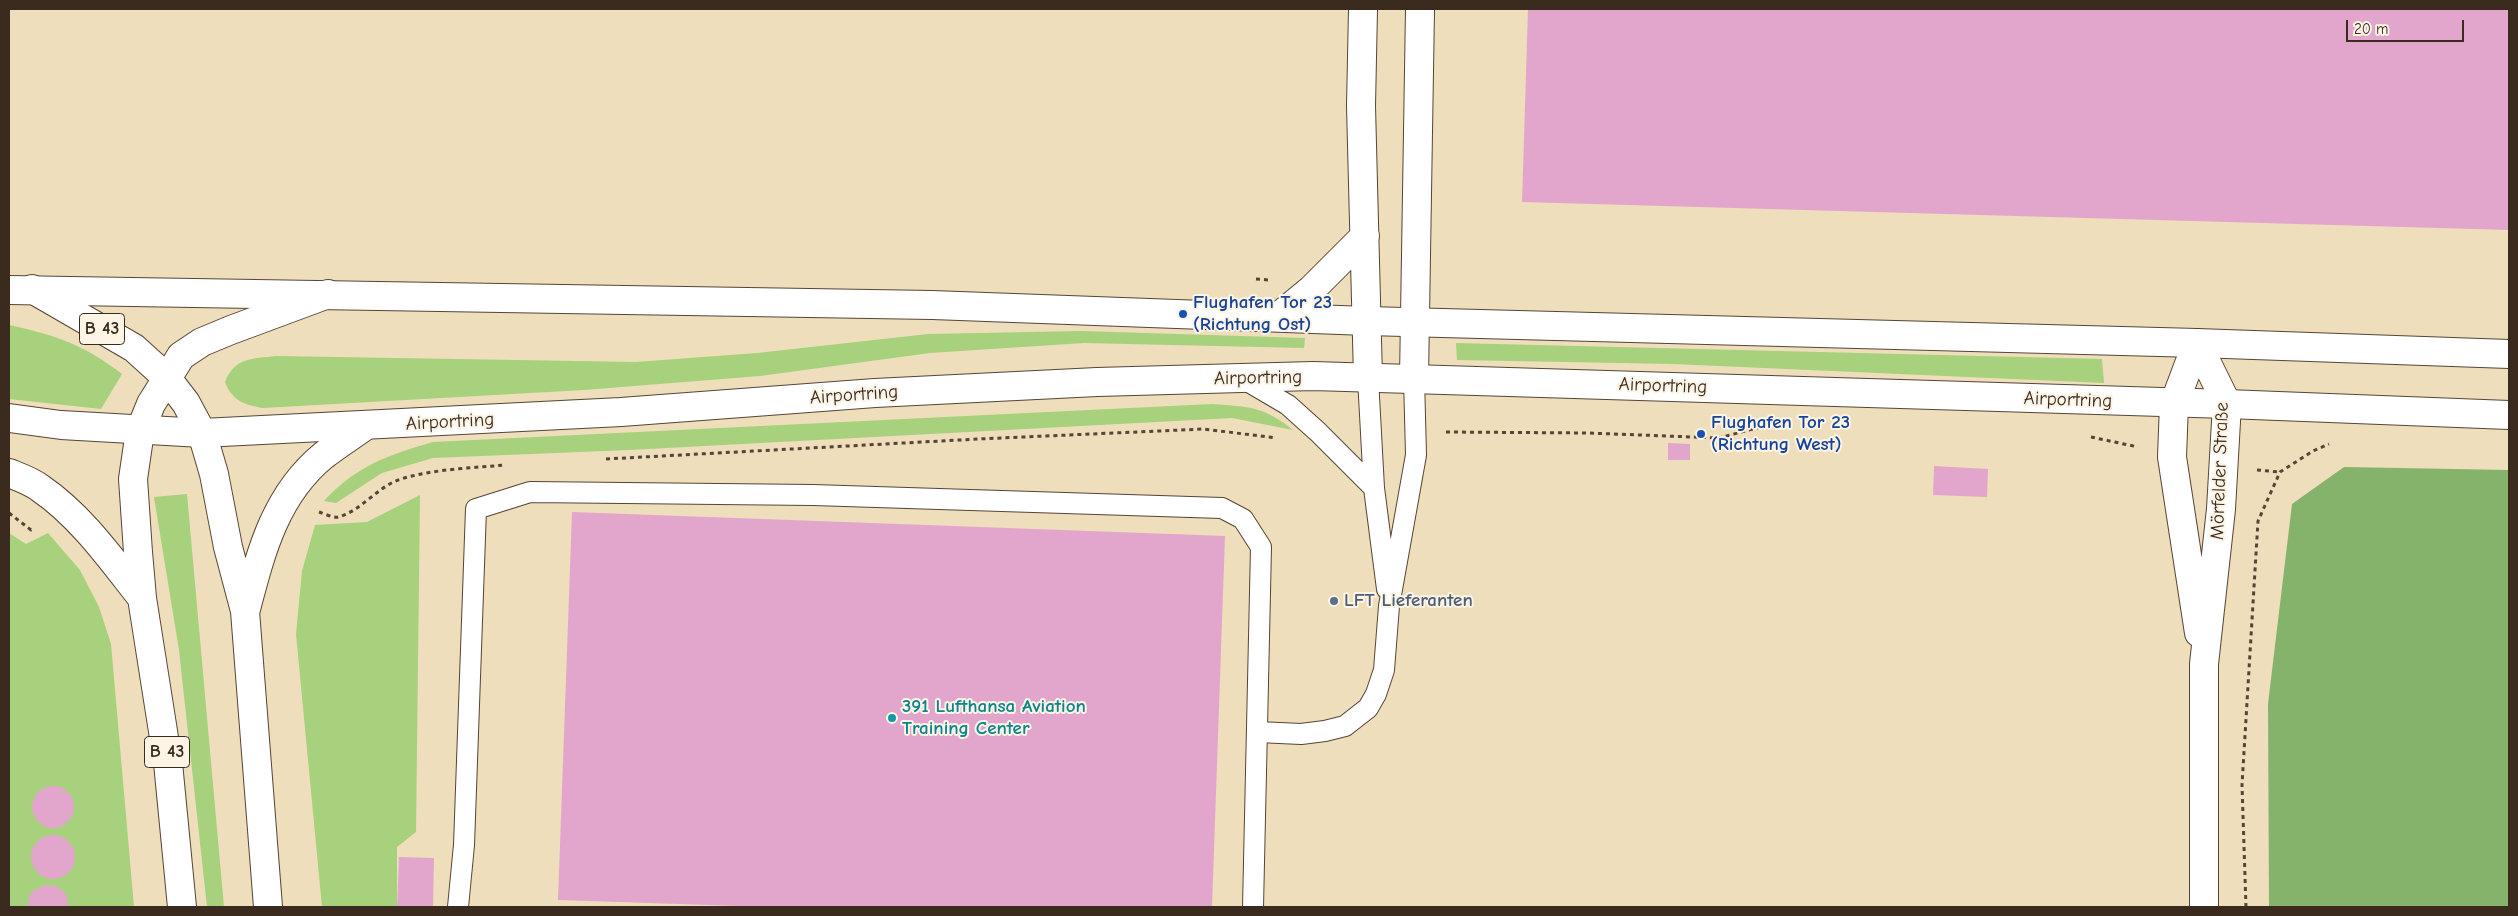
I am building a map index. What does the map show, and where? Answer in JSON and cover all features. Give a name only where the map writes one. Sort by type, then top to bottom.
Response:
[{"type":"main road","points":[[1363,9],[1361,106],[1368,378]]},
{"type":"main road","points":[[1414,378],[1420,9]]},
{"type":"main road","points":[[1278,317],[1312,289],[1365,236]]},
{"type":"main road","points":[[20,289],[932,304],[1367,320],[2197,342],[2509,354]]},
{"type":"main road","name":"B 43","points":[[20,289],[112,334],[134,348],[166,377],[186,403],[202,433],[214,474],[228,547],[246,611],[268,907]]},
{"type":"main road","points":[[140,431],[151,404],[166,377],[181,356],[202,342],[328,294]]},
{"type":"main road","name":"Mörfelder Straße","points":[[2197,342],[2174,404],[2172,456],[2204,664]]},
{"type":"main road","name":"Mörfelder Straße","points":[[2197,342],[2227,404],[2222,509],[2204,664],[2204,907]]},
{"type":"main road","name":"Airportring","points":[[9,418],[61,425],[140,431],[202,433],[621,412],[875,393],[1097,382],[1242,378],[1414,378],[2509,415]]},
{"type":"main road","points":[[246,611],[263,546],[277,512],[289,494],[323,456],[365,426]]},
{"type":"main road","name":"B 43","points":[[140,431],[133,479],[142,598],[168,763],[182,907]]},
{"type":"main road","points":[[9,472],[39,487],[55,500],[105,551],[142,598]]},
{"type":"lane","points":[[1242,378],[1288,406],[1318,432],[1374,488]]},
{"type":"lane","points":[[1368,378],[1374,488],[1389,606]]},
{"type":"lane","points":[[1258,732],[1301,734],[1325,732],[1345,726],[1368,708],[1376,694],[1384,670],[1389,606],[1416,455],[1414,378]]},
{"type":"lane","points":[[458,907],[464,845],[476,508],[530,492],[813,495],[1222,508],[1243,519],[1262,547],[1253,907]]},
{"type":"path","points":[[1416,432],[1588,433],[1719,438],[1769,425]]},
{"type":"path","points":[[599,460],[988,438],[1204,429],[1256,434],[1305,444],[1318,432]]},
{"type":"path","points":[[2083,436],[2118,441]]},
{"type":"path","points":[[289,494],[317,512],[336,517],[352,512],[373,494],[400,479],[442,470],[509,465]]},
{"type":"path","points":[[2246,907],[2242,785],[2258,521],[2280,472]]},
{"type":"path","points":[[9,514],[31,530],[55,500]]},
{"type":"green space","points":[[9,325],[68,342],[94,355],[122,374],[101,409],[9,399]]},
{"type":"green space","points":[[1082,331],[1305,338],[1304,348],[1084,343],[930,353],[760,376],[584,390],[263,408],[250,405],[235,398],[225,382],[229,374],[239,364],[252,359],[276,356],[636,362],[757,353],[928,334]]},
{"type":"green space","points":[[1456,343],[2102,359],[2104,383],[1673,364],[1457,360]]},
{"type":"green space","points":[[1212,404],[1255,409],[1273,416],[1293,430],[1232,418],[629,450],[433,458],[382,473],[336,503],[324,501],[361,470],[387,457],[433,442]]},
{"type":"green space","points":[[2344,467],[2509,470],[2509,907],[2269,907],[2268,704],[2292,504]]},
{"type":"green space","points":[[187,494],[224,907],[207,907],[179,650],[154,497]]},
{"type":"green space","points":[[420,495],[416,832],[397,847],[397,907],[322,907],[296,634],[302,571],[315,525],[367,522]]},
{"type":"green space","points":[[9,533],[26,544],[48,533],[80,570],[99,607],[111,644],[134,907],[9,907]]},
{"type":"building","points":[[1528,9],[2509,9],[2509,230],[1522,202]]},
{"type":"building","points":[[1668,443],[1690,444],[1690,460],[1668,460]]},
{"type":"building","points":[[1934,466],[1988,469],[1987,497],[1933,495]]},
{"type":"building","name":"391 Lufthansa Aviation Training Center","points":[[572,512],[1225,536],[1212,907],[769,907],[558,900]]},
{"type":"building","points":[[57,786],[65,789],[71,795],[74,807],[71,819],[65,825],[49,828],[41,825],[35,819],[32,803],[35,795],[41,789]]},
{"type":"building","points":[[49,835],[57,835],[69,841],[75,857],[69,873],[57,879],[49,879],[37,873],[31,861],[31,853],[37,841]]},
{"type":"building","points":[[399,857],[434,858],[433,907],[397,907]]},
{"type":"building","points":[[45,885],[58,887],[63,891],[67,896],[68,907],[28,907],[29,897],[33,891]]},
{"type":"place","name":"Flughafen Tor 23 (Richtung Ost)","points":[[1183,314]]},
{"type":"place","name":"Flughafen Tor 23 (Richtung West)","points":[[1701,434]]},
{"type":"place","name":"LFT Lieferanten","points":[[1334,601]]},
{"type":"place","name":"391 Lufthansa Aviation Training Center","points":[[892,718]]}]
